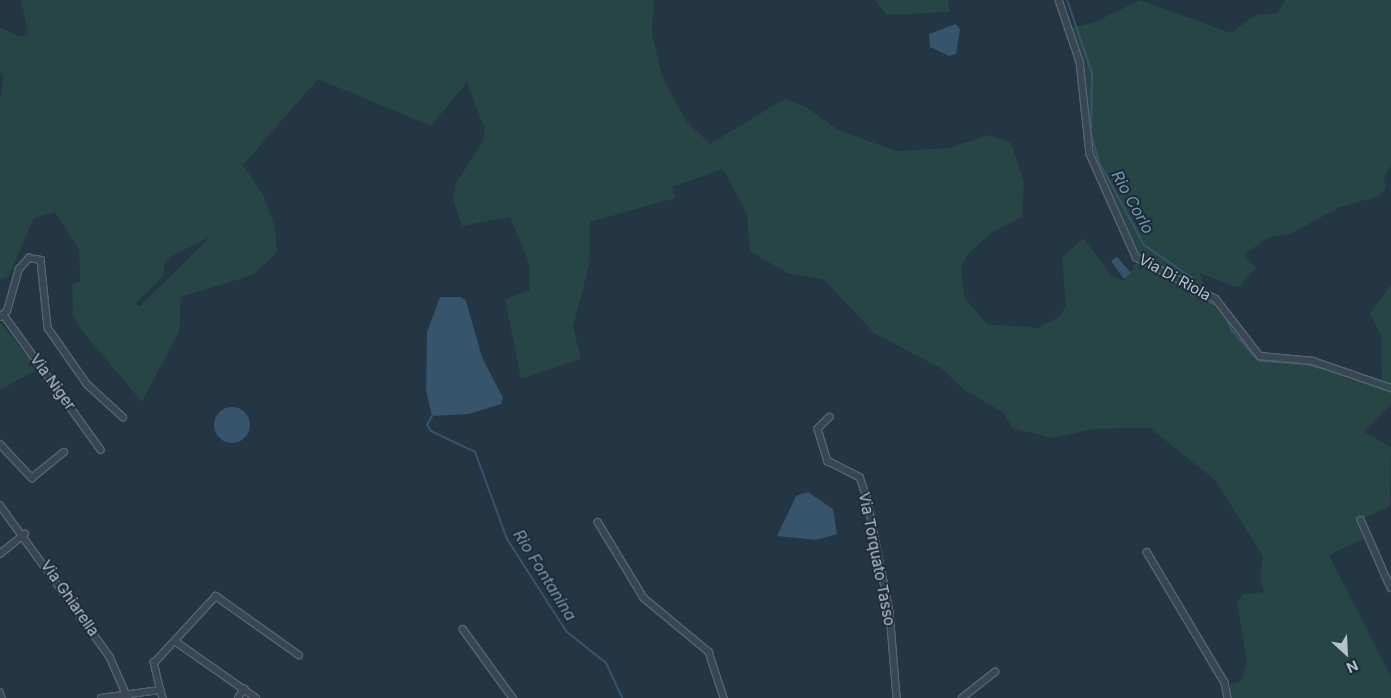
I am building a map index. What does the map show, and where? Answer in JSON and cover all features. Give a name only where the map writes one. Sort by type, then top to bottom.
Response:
[{"type":"street","name":"Via Di Riola","points":[[1059,0],[1080,62],[1090,154],[1130,250],[1227,310],[1260,356],[1313,361],[1391,388]]},
{"type":"street","points":[[2,316],[19,269],[29,258],[41,260],[48,328],[87,384],[123,417]]},
{"type":"street","name":"Via Niger","points":[[2,316],[101,450]]},
{"type":"street","name":"Via Torquato Tasso","points":[[830,417],[818,428],[828,461],[860,477],[867,497],[890,612],[897,698]]},
{"type":"street","points":[[0,444],[32,478],[64,452]]},
{"type":"street","name":"Via Ghiarella","points":[[0,504],[25,534],[110,657],[127,696]]},
{"type":"street","points":[[1361,520],[1391,588]]},
{"type":"street","points":[[598,522],[644,598],[709,652],[724,698]]},
{"type":"street","points":[[0,554],[25,534]]},
{"type":"street","points":[[1147,552],[1225,683],[1228,698]]},
{"type":"street","points":[[163,698],[153,666],[216,596],[299,655]]},
{"type":"street","points":[[463,628],[514,698]]},
{"type":"street","points":[[175,640],[256,698]]},
{"type":"street","points":[[962,698],[995,672]]},
{"type":"street","points":[[238,698],[244,689]]},
{"type":"street","points":[[101,698],[127,696],[160,690]]},
{"type":"street","points":[[0,692],[2,698]]},
{"type":"green space","points":[[21,0],[654,0],[652,33],[662,76],[686,121],[710,144],[784,99],[804,106],[840,131],[897,151],[949,148],[989,135],[1011,143],[1024,182],[1022,217],[991,233],[968,254],[961,268],[964,297],[987,324],[1038,328],[1060,316],[1066,306],[1062,258],[1083,238],[1111,275],[1124,281],[1140,257],[1090,153],[1085,79],[1066,29],[1095,22],[1140,0],[1231,33],[1255,15],[1277,13],[1285,0],[1391,0],[1391,166],[1384,176],[1386,188],[1379,196],[1340,207],[1290,234],[1267,238],[1244,255],[1256,268],[1238,288],[1200,273],[1206,294],[1228,309],[1246,344],[1266,359],[1327,366],[1382,384],[1381,336],[1370,314],[1391,285],[1391,404],[1364,432],[1391,447],[1390,506],[1357,522],[1363,539],[1329,555],[1391,677],[1391,698],[1230,698],[1230,684],[1241,681],[1247,661],[1237,602],[1243,594],[1264,592],[1260,578],[1263,556],[1215,480],[1150,428],[1093,429],[1053,438],[1012,428],[1004,413],[963,389],[942,369],[874,333],[824,280],[787,273],[750,251],[747,214],[723,169],[672,187],[675,198],[590,222],[589,266],[573,327],[581,359],[521,379],[505,299],[530,290],[529,263],[510,217],[462,226],[453,199],[456,183],[483,141],[485,130],[467,82],[431,126],[318,79],[243,165],[264,196],[275,228],[277,253],[253,275],[181,297],[179,331],[142,402],[79,327],[73,314],[72,285],[80,281],[79,250],[55,212],[34,218],[8,277],[0,279],[0,98],[4,77],[0,73],[0,27],[21,37],[28,34]],"holes":[[[210,237],[140,306],[134,304],[164,275],[164,264],[172,256]]]},
{"type":"green space","points":[[875,0],[948,0],[950,12],[887,15]]},
{"type":"green space","points":[[0,323],[38,369],[0,390]]},
{"type":"water","points":[[955,24],[960,29],[956,54],[949,56],[930,47],[929,34]]},
{"type":"water","points":[[1117,257],[1131,273],[1124,279],[1111,261]]},
{"type":"water","points":[[440,297],[461,297],[466,301],[482,357],[503,398],[501,404],[469,414],[432,416],[426,390],[427,332]]},
{"type":"water","points":[[232,407],[244,413],[250,425],[244,437],[232,443],[220,437],[214,425],[220,413]]},
{"type":"water","points":[[808,492],[833,509],[837,534],[816,540],[777,536],[796,496]]},
{"type":"waterway","name":"Rio Corlo","points":[[1067,0],[1092,73],[1091,134],[1099,162],[1144,245],[1192,278],[1191,294],[1218,306]]},
{"type":"waterway","name":"Rio Corlo","points":[[1225,316],[1232,331],[1259,361],[1305,364],[1342,374]]},
{"type":"waterway","name":"Rio Fontanina","points":[[432,416],[427,425],[431,431],[475,452],[507,539],[566,631],[606,663],[622,698]]}]
